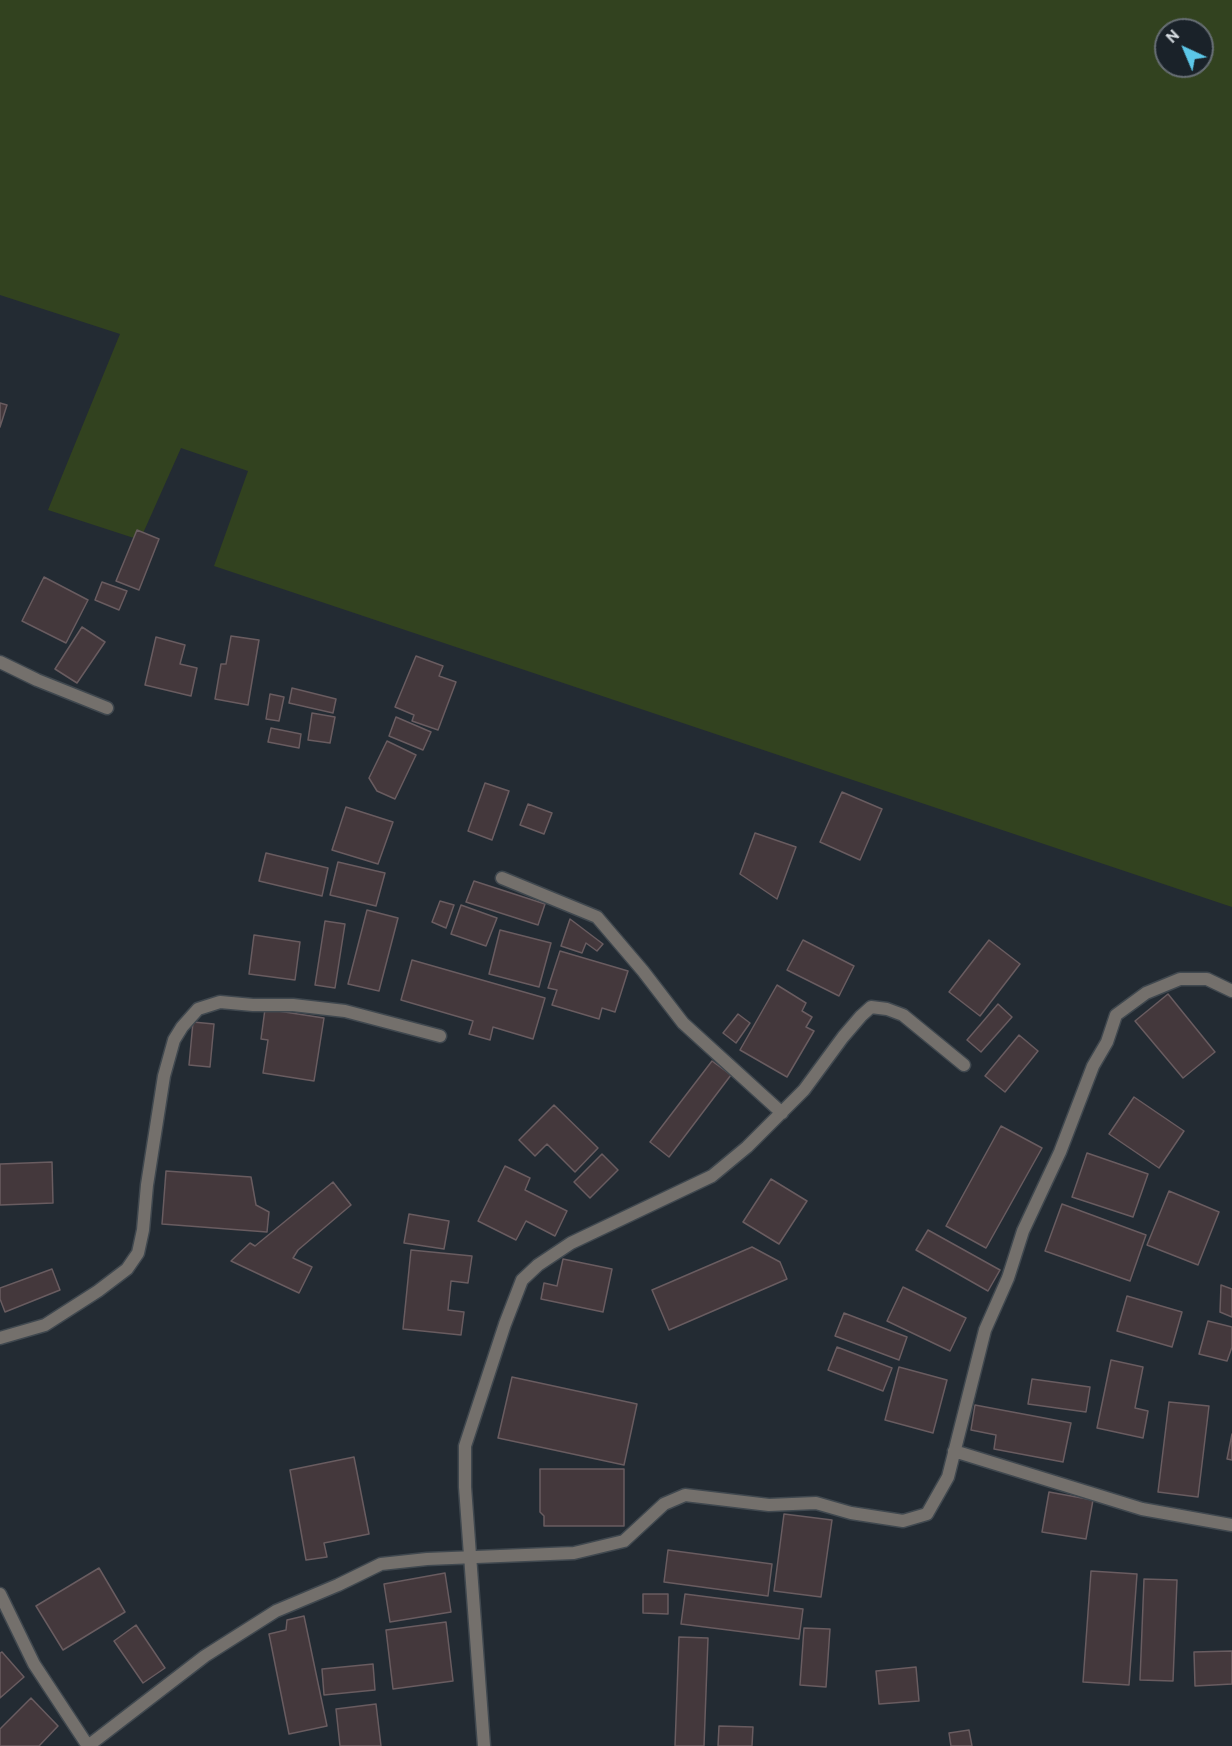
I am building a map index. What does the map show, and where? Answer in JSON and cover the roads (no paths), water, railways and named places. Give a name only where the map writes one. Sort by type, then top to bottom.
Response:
[{"type":"street","points":[[0,662],[37,680],[107,708]]},
{"type":"street","points":[[502,878],[597,917],[643,970],[683,1023],[782,1113]]},
{"type":"street","points":[[0,1594],[33,1664],[88,1746],[205,1656],[276,1611],[381,1564],[427,1559],[574,1553],[624,1541],[664,1504],[685,1495],[769,1505],[816,1503],[851,1513],[903,1521],[927,1514],[948,1477],[985,1330],[1008,1278],[1023,1231],[1060,1152],[1093,1066],[1107,1042],[1116,1015],[1146,993],[1180,979],[1207,980],[1232,991]]},
{"type":"street","points":[[0,1338],[45,1325],[106,1286],[127,1269],[138,1252],[164,1076],[174,1040],[198,1009],[220,1002],[293,1005],[345,1011],[440,1036]]},
{"type":"street","points":[[484,1746],[465,1487],[465,1446],[505,1324],[522,1281],[538,1264],[571,1243],[712,1176],[747,1147],[804,1090],[861,1016],[871,1007],[887,1009],[903,1015],[964,1065]]},
{"type":"street","points":[[954,1451],[1142,1509],[1232,1525]]}]
